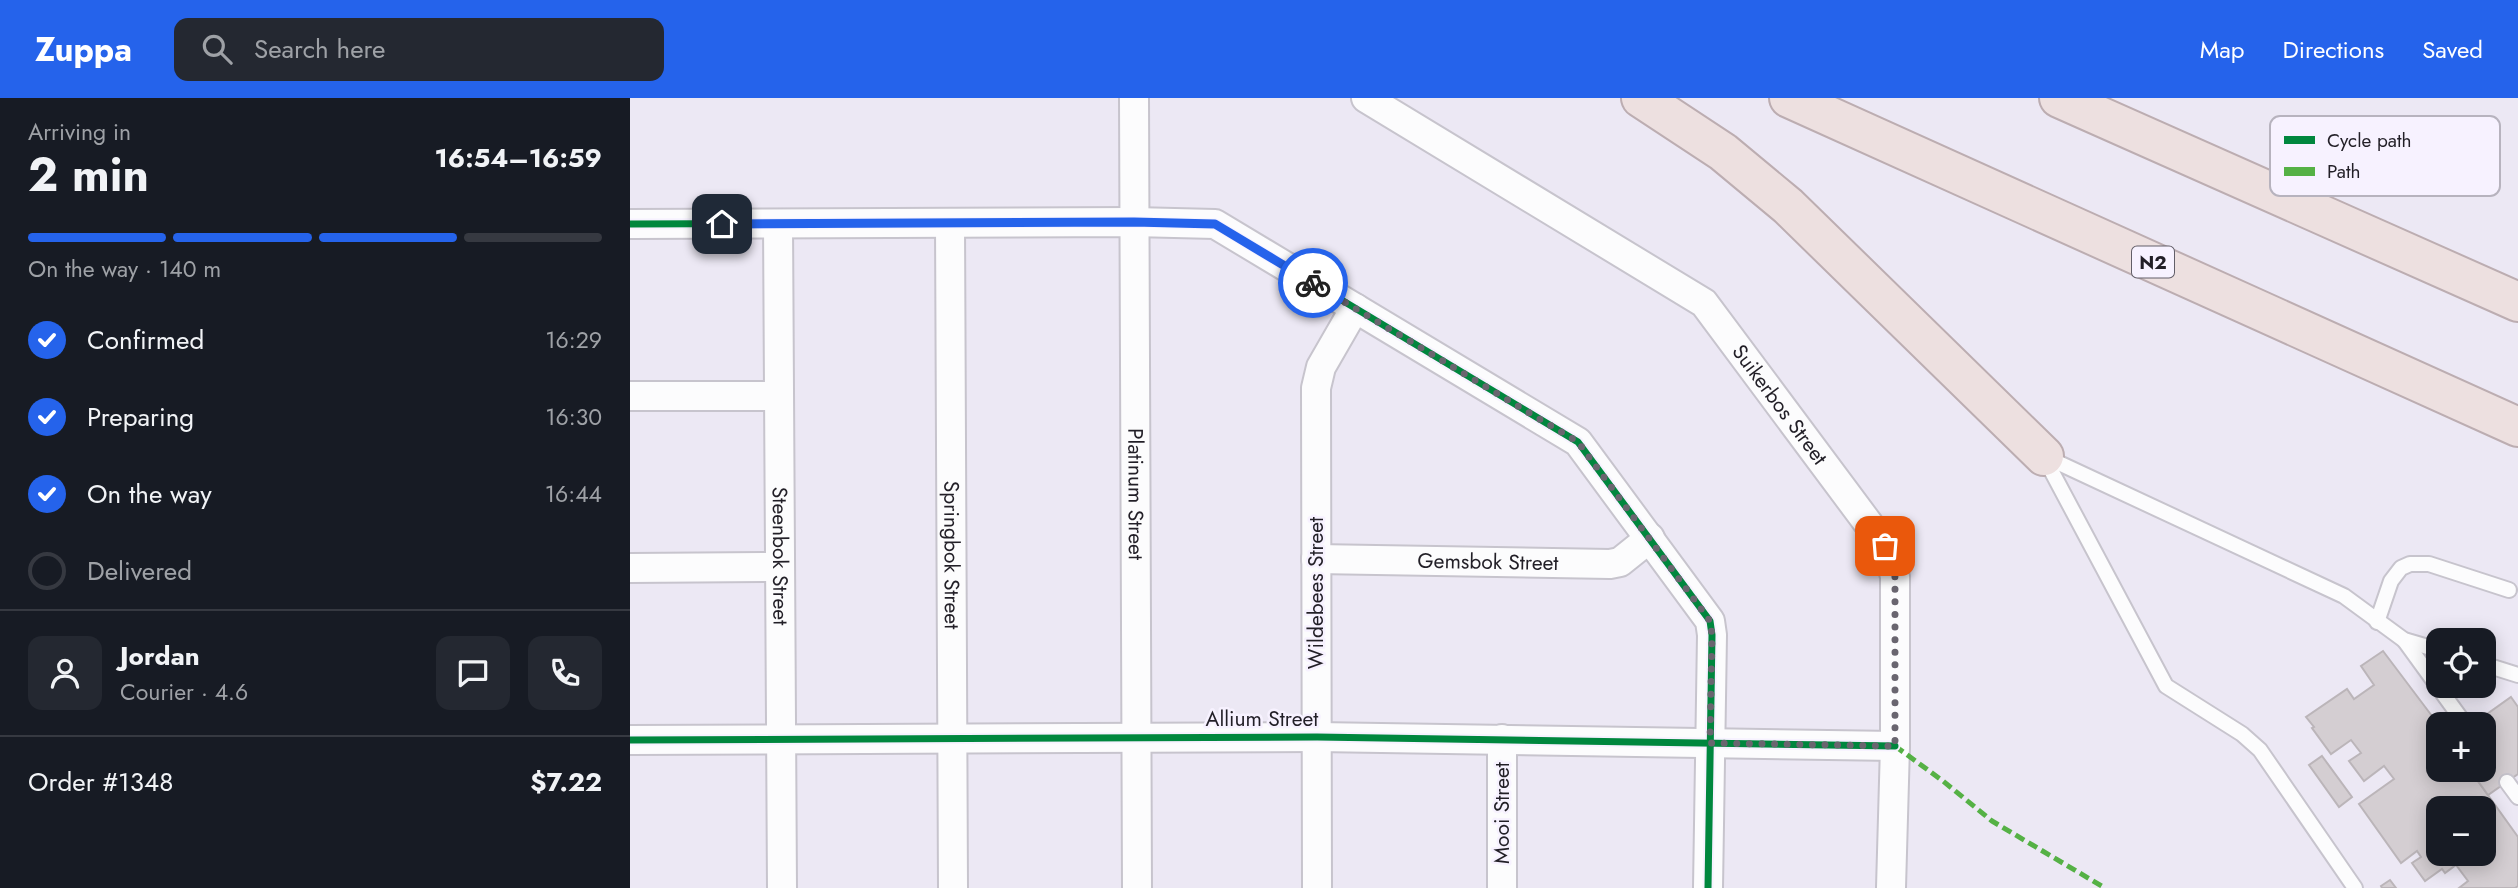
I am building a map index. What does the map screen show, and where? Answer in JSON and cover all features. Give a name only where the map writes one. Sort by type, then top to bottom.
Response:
[{"type":"highway","points":[[1641,98],[1723,152],[1788,206],[2044,456]]},
{"type":"highway","name":"N2","points":[[1788,98],[2518,427]]},
{"type":"highway","points":[[2059,98],[2270,192]]},
{"type":"highway","points":[[2280,196],[2518,302]]},
{"type":"street","name":"Platinum Street","points":[[1134,98],[1137,888]]},
{"type":"street","name":"Suikerbos Street","points":[[1366,98],[1704,303],[1885,546],[1895,577],[1895,746],[1891,888]]},
{"type":"street","name":"Steenbok Street","points":[[778,223],[782,888]]},
{"type":"street","name":"Springbok Street","points":[[950,223],[953,888]]},
{"type":"street","points":[[630,224],[1215,224],[1578,442],[1710,621],[1712,635],[1708,888]]},
{"type":"street","name":"Wildebees Street","points":[[1317,888],[1316,388],[1321,367],[1355,308]]},
{"type":"street","points":[[630,396],[779,396]]},
{"type":"street","name":"Gemsbok Street","points":[[1316,559],[1611,564],[1620,562],[1650,538]]},
{"type":"street","points":[[630,568],[780,567]]},
{"type":"street","name":"Allium Street","points":[[630,740],[1317,737],[1895,746]]},
{"type":"street","name":"Mooi Street","points":[[1502,739],[1502,888]]},
{"type":"lane","points":[[2044,456],[2344,596],[2404,640],[2426,646]]},
{"type":"lane","points":[[2044,456],[2166,686],[2253,743],[2267,758],[2355,888]]},
{"type":"lane","points":[[2377,622],[2391,581],[2401,568],[2410,564],[2429,564],[2509,590]]},
{"type":"lane","points":[[2404,640],[2456,712]]},
{"type":"lane","points":[[2496,668],[2518,675]]},
{"type":"lane","points":[[2507,782],[2518,797]]},
{"type":"building","points":[[2383,651],[2429,712],[2426,712],[2426,782],[2479,782],[2489,796],[2426,796],[2426,866],[2455,866],[2445,873],[2442,869],[2425,881],[2412,863],[2421,857],[2417,851],[2401,863],[2359,804],[2394,779],[2384,766],[2364,781],[2349,761],[2361,753],[2351,740],[2331,754],[2306,717],[2347,689],[2354,699],[2374,685],[2361,666]]},
{"type":"building","points":[[2511,697],[2518,707],[2518,774],[2488,795],[2479,782],[2496,782],[2496,712],[2490,712]]},
{"type":"building","points":[[2322,756],[2352,797],[2339,807],[2309,765]]},
{"type":"building","points":[[2496,806],[2518,837],[2518,886],[2459,888],[2468,881],[2457,866],[2496,866]]},
{"type":"building","points":[[2390,880],[2396,888],[2382,888],[2381,886]]},
{"type":"marked path","points":[[1895,746],[1992,821],[2105,888]]},
{"type":"cycle path","points":[[630,224],[1215,224],[1578,442],[1710,621],[1712,635],[1708,888]]},
{"type":"cycle path","points":[[630,740],[1317,737],[1895,746]]},
{"type":"way so far","points":[[1313,283],[1578,442],[1710,621],[1710,743],[1895,746],[1895,577],[1885,546]]},
{"type":"route","points":[[722,224],[1215,224],[1313,283]]}]
